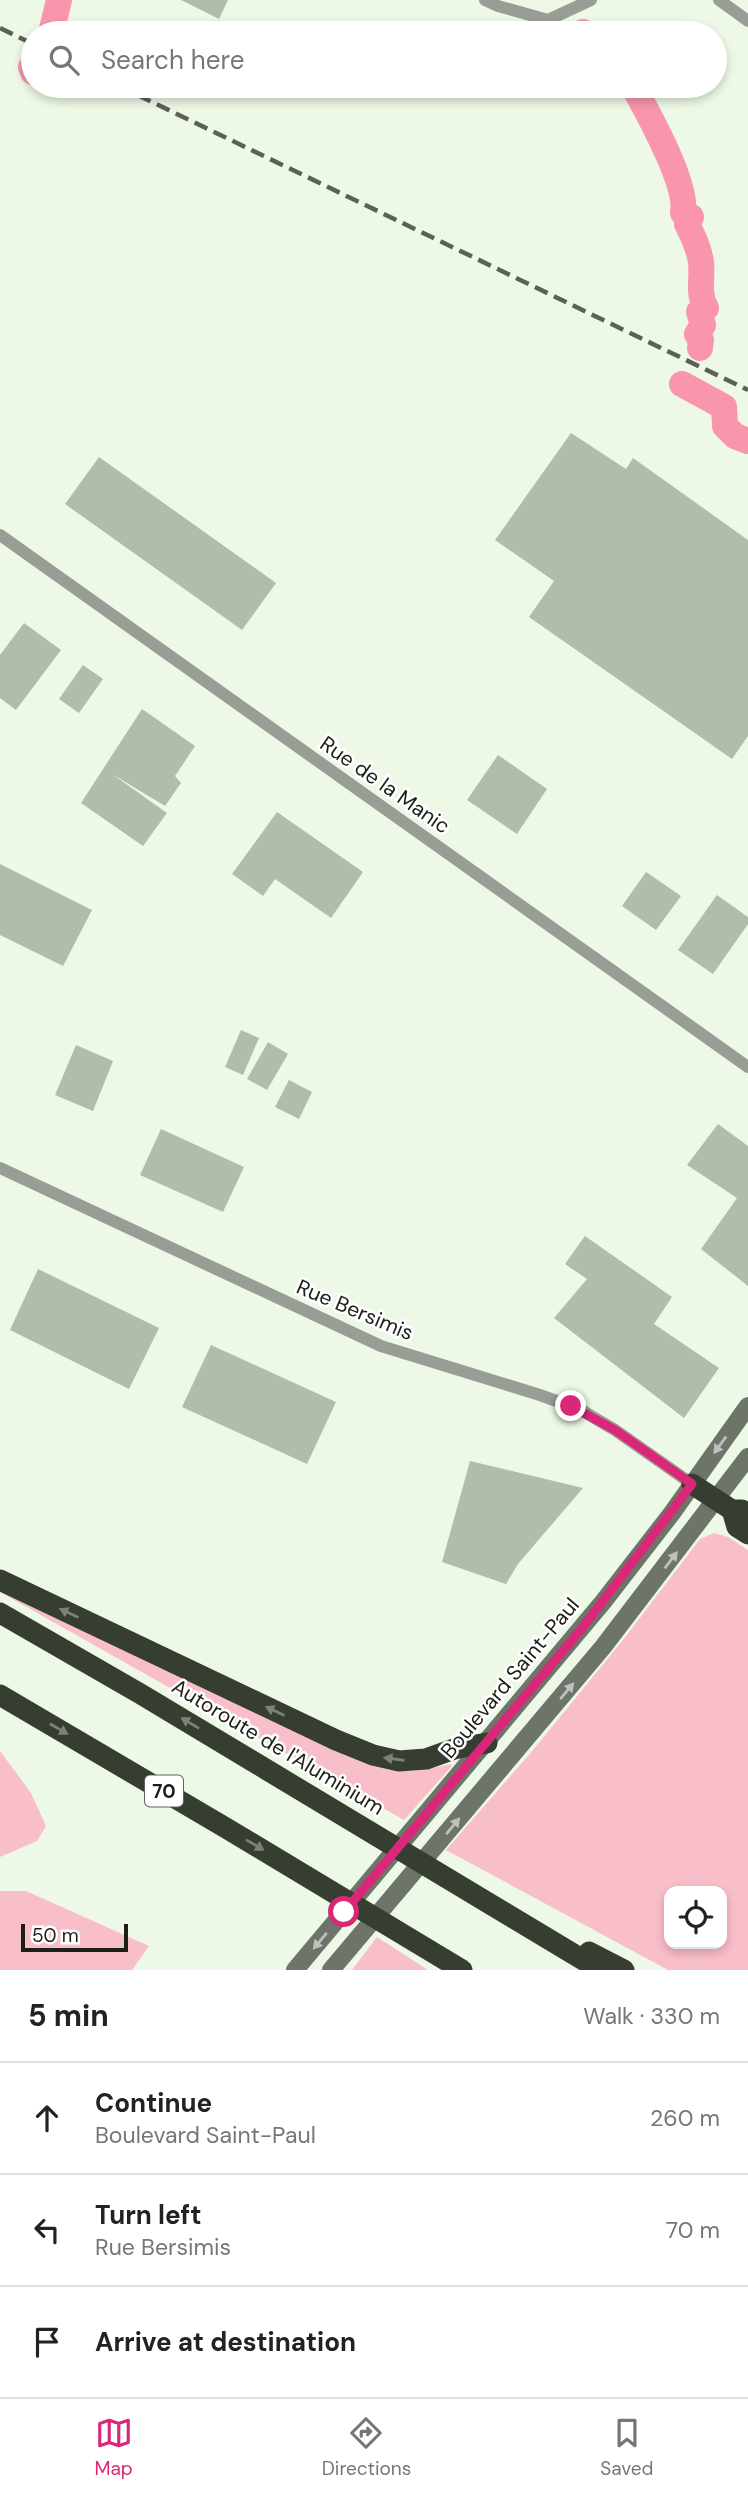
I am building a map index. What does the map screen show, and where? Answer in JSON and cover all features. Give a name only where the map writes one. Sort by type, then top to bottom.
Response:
[{"type":"highway","points":[[692,1484],[732,1509],[737,1527],[748,1534]]},
{"type":"highway","points":[[0,1580],[348,1746],[373,1755],[399,1761],[416,1760],[487,1743]]},
{"type":"highway","name":"Autoroute de l'Aluminium","points":[[0,1614],[130,1687],[600,1970]]},
{"type":"highway","name":"70","points":[[0,1695],[462,1970]]},
{"type":"highway","points":[[481,1898],[624,1970]]},
{"type":"main road","name":"Boulevard Saint-Paul","points":[[295,1970],[603,1602],[748,1406]]},
{"type":"main road","points":[[331,1970],[603,1647],[732,1509],[748,1458]]},
{"type":"street","points":[[485,0],[548,20],[591,0]]},
{"type":"street","points":[[719,0],[748,21]]},
{"type":"street","name":"Rue de la Manic","points":[[0,535],[748,1067]]},
{"type":"street","name":"Rue Bersimis","points":[[0,1168],[381,1346],[581,1410],[615,1430],[692,1484]]},
{"type":"shaded area","points":[[714,1533],[728,1537],[748,1550],[748,1970],[668,1970],[446,1850],[623,1640],[700,1539]]},
{"type":"shaded area","points":[[0,1587],[356,1759],[382,1768],[403,1771],[452,1764],[451,1767],[404,1820],[0,1592]]},
{"type":"shaded area","points":[[0,1751],[31,1793],[46,1826],[37,1841],[0,1857]]},
{"type":"shaded area","points":[[0,1891],[26,1891],[149,1946],[132,1970],[0,1970]]},
{"type":"shaded area","points":[[377,1937],[428,1970],[352,1970]]},
{"type":"building","points":[[181,0],[228,0],[219,19]]},
{"type":"building","points":[[571,433],[626,469],[633,458],[748,540],[748,736],[732,759],[529,617],[554,581],[495,540]]},
{"type":"building","points":[[99,457],[276,583],[242,630],[65,504]]},
{"type":"building","points":[[24,623],[61,650],[16,710],[0,698],[0,655]]},
{"type":"building","points":[[83,665],[103,679],[79,713],[59,699]]},
{"type":"building","points":[[142,709],[195,746],[175,776],[181,783],[165,806],[112,774],[167,813],[143,846],[81,803]]},
{"type":"building","points":[[498,755],[547,789],[517,834],[467,800]]},
{"type":"building","points":[[277,812],[363,872],[331,918],[275,879],[263,896],[232,874]]},
{"type":"building","points":[[0,864],[92,910],[63,966],[0,935]]},
{"type":"building","points":[[646,872],[681,896],[656,930],[622,906]]},
{"type":"building","points":[[717,895],[748,917],[748,924],[713,974],[678,950]]},
{"type":"building","points":[[241,1030],[259,1038],[243,1075],[225,1067]]},
{"type":"building","points":[[268,1042],[288,1054],[267,1090],[247,1079]]},
{"type":"building","points":[[76,1045],[113,1061],[93,1111],[55,1095]]},
{"type":"building","points":[[289,1080],[312,1092],[299,1119],[275,1107]]},
{"type":"building","points":[[718,1124],[748,1146],[748,1286],[701,1249],[737,1198],[687,1165]]},
{"type":"building","points":[[161,1129],[244,1167],[223,1212],[140,1175]]},
{"type":"building","points":[[585,1236],[672,1297],[654,1324],[719,1368],[684,1418],[554,1318],[587,1279],[565,1264]]},
{"type":"building","points":[[38,1269],[159,1328],[129,1389],[10,1330]]},
{"type":"building","points":[[211,1345],[336,1402],[307,1464],[182,1407]]},
{"type":"building","points":[[470,1461],[583,1488],[518,1564],[506,1584],[442,1562]]},
{"type":"waterway","points":[[54,21],[59,0]]},
{"type":"waterway","points":[[640,98],[673,167],[683,200],[683,213],[691,217],[687,224],[700,257],[701,291],[706,308],[699,312],[703,325],[697,334],[701,340],[700,348]]},
{"type":"waterway","points":[[682,384],[724,407],[725,426],[735,436],[748,441]]},
{"type":"railway","points":[[0,28],[21,38]]},
{"type":"railway","points":[[144,98],[748,390]]},
{"type":"route","points":[[344,1912],[583,1627],[692,1484],[615,1430],[571,1406]]}]
